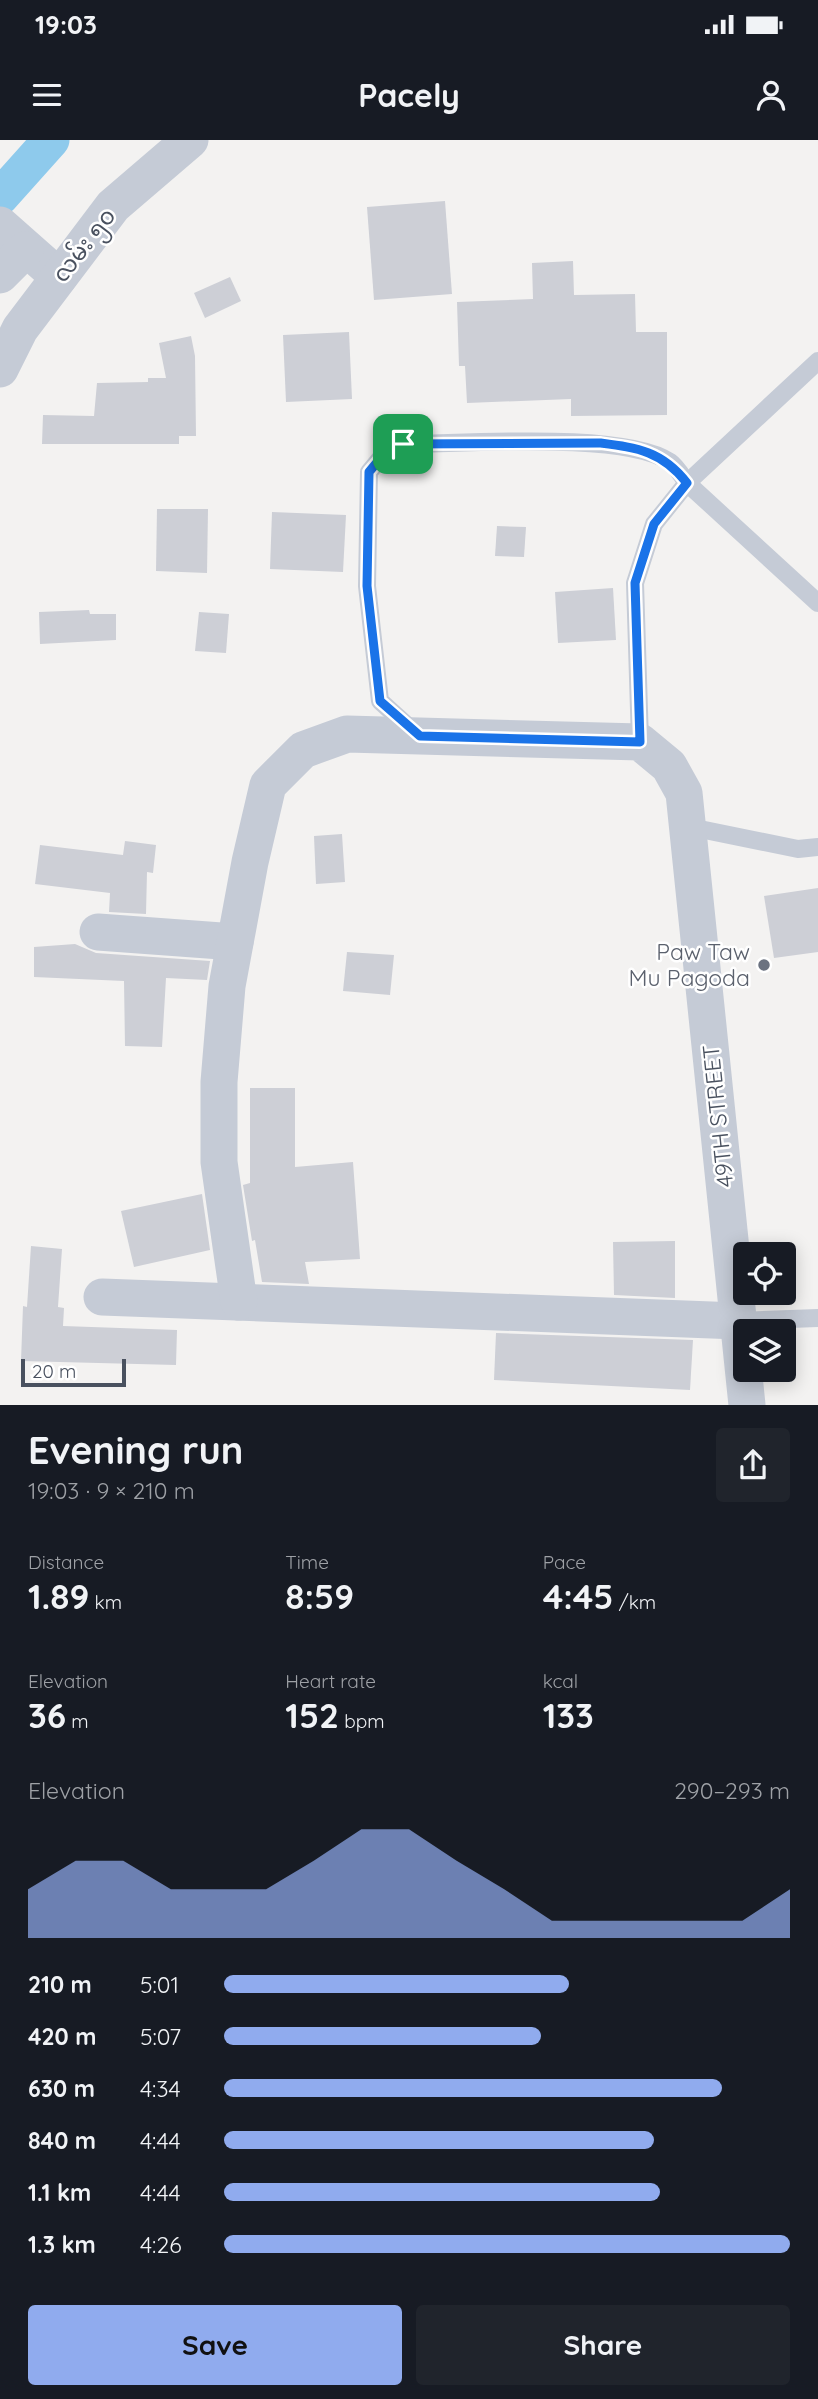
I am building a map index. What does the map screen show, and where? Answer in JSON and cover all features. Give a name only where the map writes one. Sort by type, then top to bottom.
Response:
[{"type":"street","name":"လမ်း ၅၀","points":[[0,369],[20,329],[113,206],[190,140]]},
{"type":"street","points":[[8,250],[59,277]]},
{"type":"street","points":[[239,1302],[219,1162],[219,1082],[227,985],[268,785],[303,750],[347,734],[640,742]]},
{"type":"street","name":"49TH STREET","points":[[640,742],[669,766],[684,793],[690,827],[738,1319]]},
{"type":"street","points":[[98,932],[235,942]]},
{"type":"street","points":[[102,1297],[733,1321]]},
{"type":"street","name":"49TH STREET","points":[[745,1382],[747,1405]]},
{"type":"lane","points":[[640,742],[635,583],[654,524],[687,483],[818,361]]},
{"type":"lane","points":[[420,736],[380,701],[367,586],[369,472],[384,454],[403,444],[600,443],[637,448],[671,462],[687,483],[818,603]]},
{"type":"lane","points":[[690,827],[799,849],[818,847]]},
{"type":"lane","points":[[791,1319],[818,1318]]},
{"type":"building","points":[[445,201],[452,294],[374,300],[367,207]]},
{"type":"building","points":[[573,261],[574,295],[635,294],[636,332],[667,332],[667,415],[571,416],[571,399],[467,403],[465,366],[459,366],[457,302],[533,299],[532,263]]},
{"type":"building","points":[[230,277],[241,301],[205,318],[194,293]]},
{"type":"building","points":[[349,332],[352,399],[286,402],[283,335]]},
{"type":"building","points":[[191,336],[195,356],[196,436],[179,436],[179,444],[42,444],[43,415],[94,416],[97,383],[148,382],[148,378],[166,378],[159,343]]},
{"type":"building","points":[[157,509],[208,509],[207,573],[156,571]]},
{"type":"building","points":[[272,512],[346,515],[343,572],[270,569]]},
{"type":"building","points":[[497,526],[526,527],[524,557],[495,556]]},
{"type":"building","points":[[613,588],[616,640],[558,643],[555,592]]},
{"type":"building","points":[[89,610],[90,614],[116,614],[116,640],[40,644],[39,612]]},
{"type":"building","points":[[199,612],[229,614],[226,653],[195,651]]},
{"type":"building","points":[[342,834],[345,882],[316,884],[314,836]]},
{"type":"building","points":[[125,841],[156,845],[153,873],[147,872],[146,914],[109,912],[110,893],[35,884],[40,845],[123,855]]},
{"type":"building","points":[[818,888],[818,952],[774,958],[764,896]]},
{"type":"building","points":[[75,944],[96,953],[210,961],[207,980],[166,978],[162,1047],[125,1046],[124,981],[34,977],[34,947]]},
{"type":"building","points":[[347,952],[394,955],[390,995],[343,991]]},
{"type":"building","points":[[250,1088],[295,1088],[295,1167],[353,1162],[360,1259],[305,1262],[309,1284],[262,1282],[243,1185],[250,1183]]},
{"type":"building","points":[[202,1194],[210,1250],[134,1267],[121,1211]]},
{"type":"building","points":[[675,1241],[675,1298],[614,1295],[613,1242]]},
{"type":"building","points":[[31,1246],[62,1249],[58,1307],[64,1308],[63,1326],[177,1330],[176,1365],[21,1361],[23,1306],[27,1307]]},
{"type":"building","points":[[496,1333],[693,1340],[690,1390],[494,1380]]},
{"type":"waterway","points":[[0,197],[51,140]]},
{"type":"place","name":"Paw Taw Mu Pagoda","points":[[764,965]]},
{"type":"route","points":[[600,443],[637,448],[671,462],[687,483],[654,524],[635,583],[640,742],[420,736],[398,720],[380,701],[367,586],[369,472],[384,454],[403,444],[600,443]]}]
